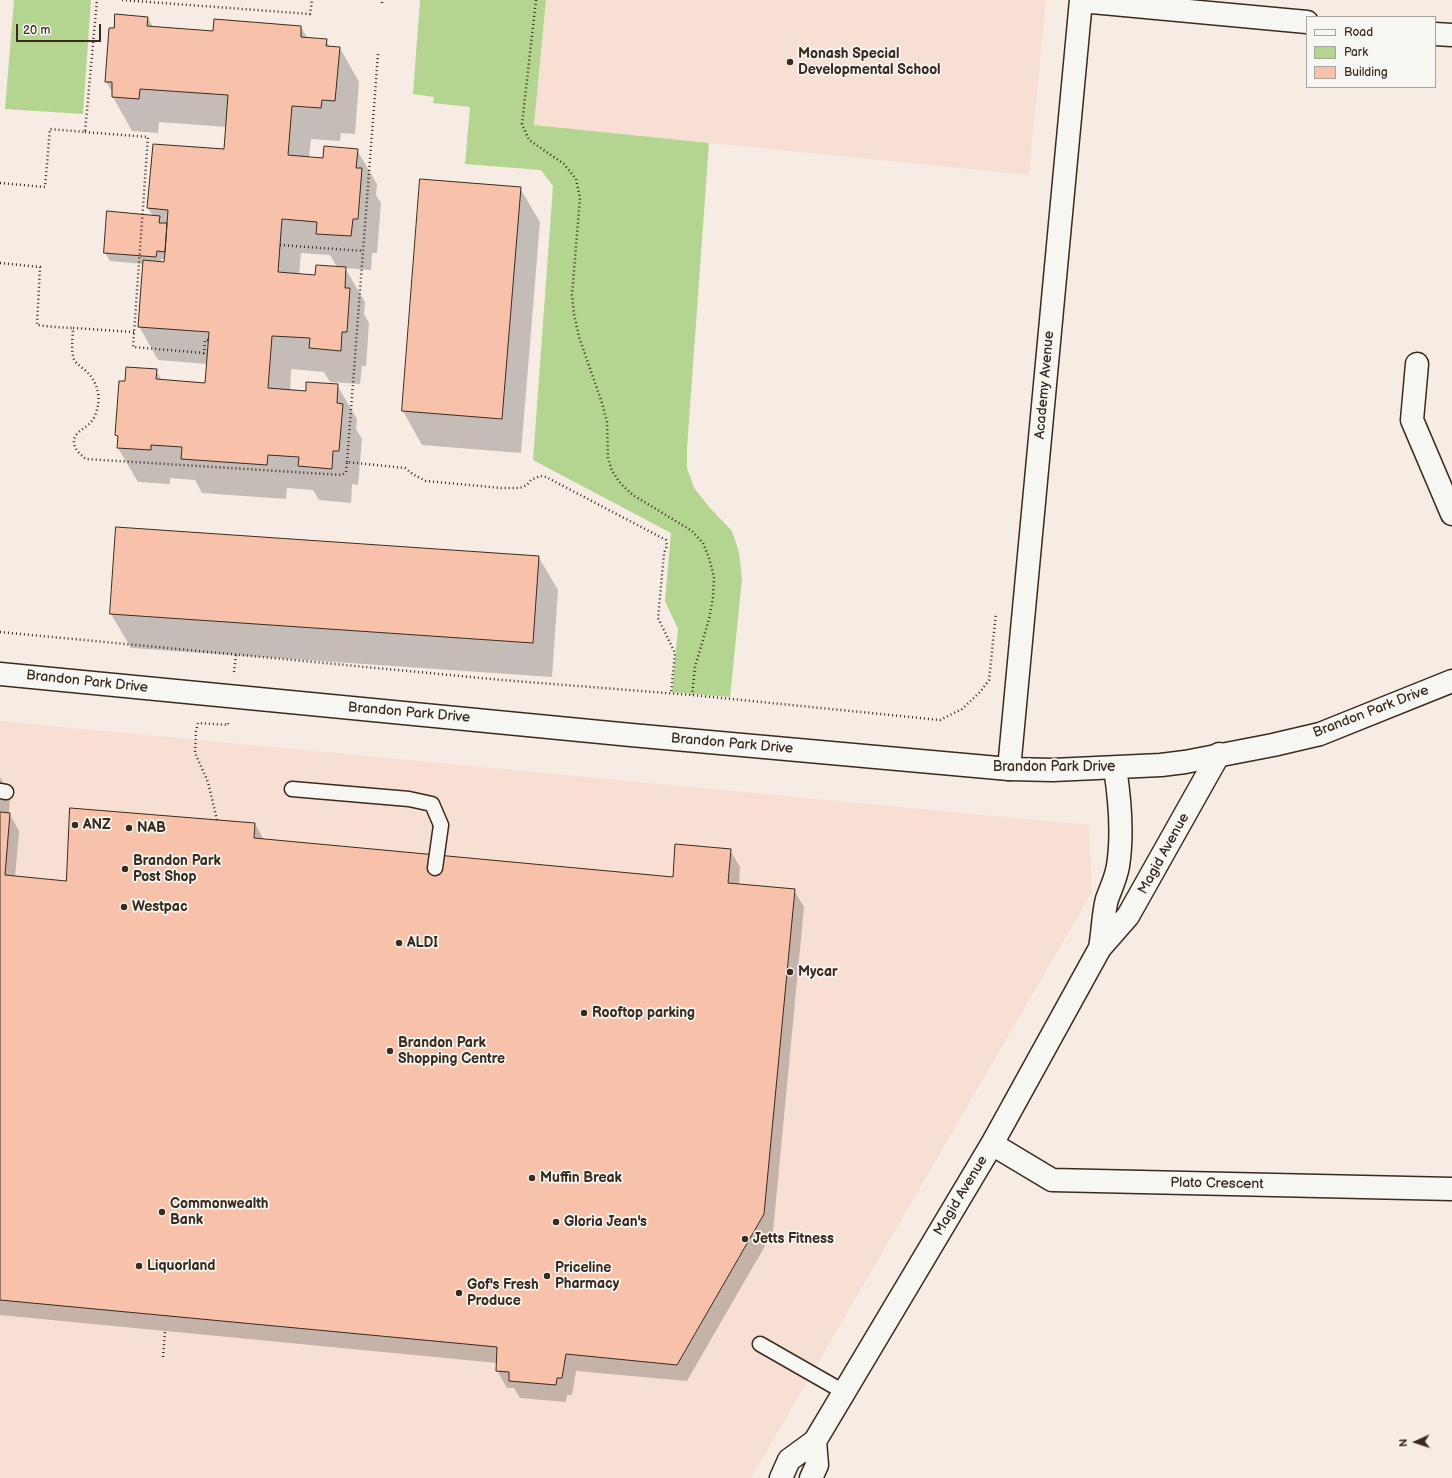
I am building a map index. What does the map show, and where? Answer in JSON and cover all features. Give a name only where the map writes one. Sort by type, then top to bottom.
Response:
[{"type":"street","points":[[1081,1],[1306,22]]},
{"type":"street","name":"Academy Avenue","points":[[1009,769],[1081,1]]},
{"type":"street","points":[[1436,34],[1452,35]]},
{"type":"street","points":[[1418,364],[1412,420],[1452,514]]},
{"type":"street","name":"Brandon Park Drive","points":[[0,674],[1009,769],[1053,770],[1115,768],[1185,762],[1219,754],[1272,745],[1320,734],[1452,681]]},
{"type":"street","name":"Magid Avenue","points":[[781,1478],[789,1460],[815,1441],[992,1144],[1100,948],[1128,916],[1219,754]]},
{"type":"street","name":"Magid Avenue","points":[[1100,948],[1107,899],[1118,867],[1120,846],[1118,792],[1115,768]]},
{"type":"street","name":"Plato Crescent","points":[[992,1144],[1052,1180],[1452,1190]]},
{"type":"street","points":[[811,1478],[817,1465],[815,1441]]},
{"type":"lane","points":[[292,788],[409,799],[432,804],[441,825],[435,868]]},
{"type":"lane","points":[[760,1344],[844,1392]]},
{"type":"path","points":[[85,132],[97,0]]},
{"type":"path","points":[[122,0],[310,14],[312,0]]},
{"type":"path","points":[[536,0],[522,124],[529,140],[564,164],[576,179],[580,198],[572,295],[574,314],[579,337],[607,422],[608,458],[612,471],[621,484],[633,495],[692,531],[703,543],[714,577],[713,597],[695,666],[692,695]]},
{"type":"path","points":[[73,328],[72,357],[89,374],[98,390],[97,412],[92,421],[74,439],[74,445],[77,452],[86,459],[342,475],[346,472],[378,54]]},
{"type":"path","points":[[0,183],[45,187],[50,129],[148,137],[133,347],[204,353],[205,340],[208,340]]},
{"type":"path","points":[[280,245],[363,251]]},
{"type":"path","points":[[0,263],[40,267],[36,324],[54,327],[134,332]]},
{"type":"path","points":[[347,462],[406,468],[414,475],[426,481],[501,488],[520,488],[527,485],[531,480],[540,476],[546,477],[666,540],[667,546],[664,553],[658,618],[675,653],[671,693]]},
{"type":"path","points":[[0,632],[502,680],[671,693],[940,720],[962,709],[981,691],[989,680],[996,609]]},
{"type":"path","points":[[217,820],[208,782],[195,753],[196,731],[198,723],[228,725],[236,654]]},
{"type":"path","points":[[162,1357],[165,1332]]},
{"type":"shaded area","name":"Monash Special Developmental School","points":[[546,0],[1046,0],[1029,175],[534,125]]},
{"type":"shaded area","points":[[0,721],[1089,825],[1092,892],[751,1478],[0,1478]]},
{"type":"green space","points":[[14,0],[91,0],[83,114],[5,109]]},
{"type":"green space","points":[[420,0],[546,0],[534,125],[709,143],[687,448],[687,468],[694,488],[710,508],[732,531],[739,552],[742,579],[730,697],[672,692],[678,629],[665,601],[671,533],[533,460],[553,186],[541,170],[465,164],[470,107],[433,103],[434,97],[413,94]]},
{"type":"building","points":[[115,14],[148,17],[147,26],[213,31],[214,19],[301,26],[301,37],[327,39],[326,46],[340,47],[335,101],[322,100],[321,108],[292,106],[288,155],[323,158],[324,146],[358,149],[356,168],[362,168],[358,219],[353,219],[351,236],[316,234],[317,222],[282,219],[278,272],[315,275],[316,265],[346,267],[345,288],[350,288],[347,332],[342,332],[341,351],[309,348],[310,338],[272,336],[268,388],[306,391],[306,382],[338,384],[337,403],[343,404],[339,451],[333,451],[332,469],[298,466],[299,457],[268,455],[267,465],[181,459],[182,447],[151,445],[151,450],[117,448],[118,436],[115,435],[119,381],[125,381],[126,367],[157,369],[156,379],[205,383],[209,332],[138,327],[143,260],[164,262],[165,252],[168,210],[147,208],[153,144],[224,149],[228,95],[140,89],[139,99],[112,97],[112,82],[105,82],[109,28],[114,28]]},
{"type":"building","points":[[420,179],[521,187],[502,419],[402,411]]},
{"type":"building","points":[[107,211],[160,216],[159,223],[167,223],[165,252],[157,251],[156,257],[104,253]]},
{"type":"building","points":[[116,527],[539,556],[533,643],[110,614]]},
{"type":"building","name":"Brandon Park Shopping Centre","points":[[70,808],[255,823],[254,838],[673,877],[675,844],[731,849],[728,883],[795,889],[764,1214],[677,1365],[566,1354],[562,1378],[557,1378],[556,1385],[509,1381],[509,1372],[496,1371],[497,1347],[0,1300],[0,812],[10,813],[5,875],[66,881]]},
{"type":"place","name":"Monash Special Developmental School","points":[[790,62]]},
{"type":"place","name":"ANZ","points":[[75,825]]},
{"type":"place","name":"NAB","points":[[129,828]]},
{"type":"place","name":"Brandon Park Post Shop","points":[[125,869]]},
{"type":"place","name":"Westpac","points":[[124,907]]},
{"type":"place","name":"ALDI","points":[[399,943]]},
{"type":"place","name":"Mycar","points":[[790,972]]},
{"type":"place","name":"Rooftop parking","points":[[584,1013]]},
{"type":"place","name":"Brandon Park Shopping Centre","points":[[390,1051]]},
{"type":"place","name":"Muffin Break","points":[[532,1178]]},
{"type":"place","name":"Commonwealth Bank","points":[[162,1212]]},
{"type":"place","name":"Gloria Jean's","points":[[556,1222]]},
{"type":"place","name":"Jetts Fitness","points":[[745,1239]]},
{"type":"place","name":"Liquorland","points":[[139,1266]]},
{"type":"place","name":"Priceline Pharmacy","points":[[547,1276]]},
{"type":"place","name":"Gof's Fresh Produce","points":[[459,1293]]}]
